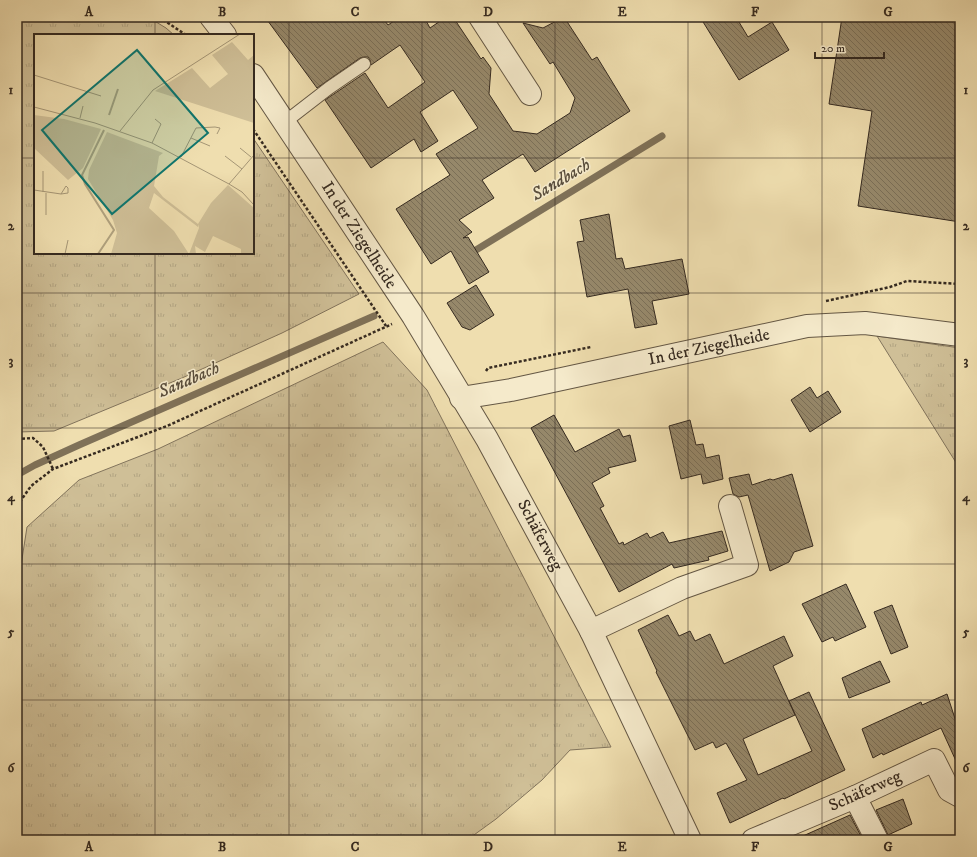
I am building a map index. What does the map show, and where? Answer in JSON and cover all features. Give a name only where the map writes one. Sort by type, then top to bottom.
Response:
[{"type":"street","points":[[211,17],[224,34]]},
{"type":"street","points":[[480,17],[530,94]]},
{"type":"street","name":"In der Ziegelheide","points":[[254,76],[412,316],[487,439]]},
{"type":"street","name":"In der Ziegelheide","points":[[461,398],[511,390],[807,326],[866,323],[960,335]]},
{"type":"street","name":"Schäferweg","points":[[487,439],[592,631],[690,840]]},
{"type":"street","points":[[592,631],[682,588],[747,565],[730,506]]},
{"type":"street","name":"Schäferweg","points":[[753,840],[855,797],[934,760],[949,790],[960,796]]},
{"type":"street","points":[[855,797],[877,840]]},
{"type":"lane","points":[[284,122],[364,64]]},
{"type":"path","points":[[159,17],[184,34]]},
{"type":"path","points":[[17,506],[31,486],[54,469],[167,426],[386,326],[254,130]]},
{"type":"path","points":[[17,439],[33,438],[43,447],[54,469]]},
{"type":"green space","points":[[17,17],[148,17],[173,34],[34,34],[34,254],[254,254],[254,139],[359,294],[282,333],[182,378],[54,431],[17,432]]},
{"type":"green space","points":[[877,336],[960,348],[960,469]]},
{"type":"green space","points":[[383,342],[427,390],[611,747],[570,750],[542,780],[496,819],[467,840],[17,840],[17,591],[27,527],[79,480],[158,449]]},
{"type":"building","points":[[265,17],[382,17],[388,25],[400,17],[424,17],[430,28],[446,17],[453,17],[481,59],[483,57],[491,68],[489,94],[513,131],[537,134],[570,113],[575,98],[553,62],[550,64],[523,23],[543,28],[564,17],[592,60],[597,57],[630,111],[535,172],[523,154],[482,180],[494,198],[459,220],[472,232],[463,238],[468,237],[489,272],[469,284],[451,251],[431,264],[396,209],[450,175],[436,154],[478,128],[453,90],[420,112],[438,141],[421,152],[414,139],[371,168],[325,100],[365,73],[388,108],[425,82],[400,45],[371,65],[368,57],[360,58],[317,88]]},
{"type":"building","points":[[700,17],[736,17],[748,37],[772,22],[789,50],[739,80]]},
{"type":"building","points":[[842,17],[960,17],[960,222],[858,206],[872,111],[829,104]]},
{"type":"building","points":[[609,214],[616,259],[622,258],[625,269],[682,259],[689,294],[652,301],[657,324],[635,328],[628,289],[587,297],[577,242],[584,241],[580,220]]},
{"type":"building","points":[[476,285],[494,315],[470,330],[462,327],[447,303]]},
{"type":"building","points":[[810,387],[817,398],[828,391],[841,412],[810,432],[791,400]]},
{"type":"building","points":[[554,415],[575,452],[619,429],[623,437],[630,435],[636,461],[608,468],[610,473],[592,483],[604,506],[600,508],[619,544],[623,542],[624,545],[647,533],[650,538],[663,532],[669,543],[722,531],[728,551],[708,557],[709,560],[674,568],[672,564],[619,592],[531,428]]},
{"type":"building","points":[[690,420],[696,445],[703,444],[706,458],[719,455],[723,479],[703,484],[701,474],[681,479],[669,426]]},
{"type":"building","points":[[749,474],[752,485],[792,474],[813,546],[794,552],[789,562],[770,571],[748,495],[739,497],[733,494],[729,478]]},
{"type":"building","points":[[846,584],[866,627],[835,641],[833,637],[822,642],[802,604]]},
{"type":"building","points":[[892,605],[908,647],[891,654],[874,612]]},
{"type":"building","points":[[668,615],[679,636],[690,631],[695,641],[710,634],[724,664],[784,636],[793,656],[773,666],[795,715],[743,739],[758,775],[812,751],[789,701],[809,692],[845,770],[730,823],[717,793],[747,780],[726,743],[716,748],[713,742],[695,750],[656,672],[657,671],[638,630]]},
{"type":"building","points":[[880,661],[890,682],[849,698],[842,678]]},
{"type":"building","points":[[947,694],[960,734],[960,759],[956,761],[941,728],[883,755],[882,753],[873,758],[862,729],[921,702],[922,705]]},
{"type":"building","points":[[903,799],[912,824],[888,835],[876,810]]},
{"type":"building","points":[[850,815],[863,840],[794,840]]},
{"type":"waterway","name":"Sandbach","points":[[476,250],[662,136]]},
{"type":"waterway","name":"Sandbach","points":[[17,475],[79,445],[374,316]]}]
